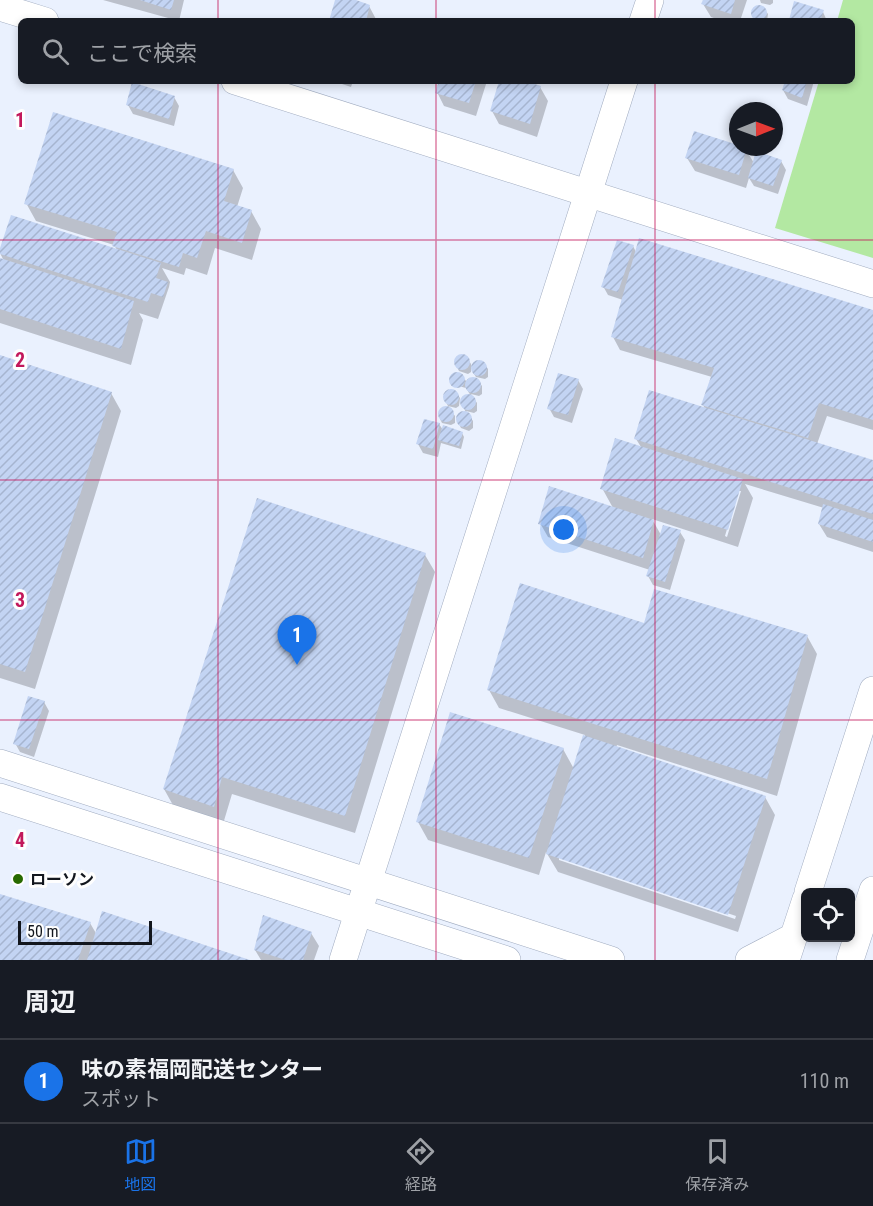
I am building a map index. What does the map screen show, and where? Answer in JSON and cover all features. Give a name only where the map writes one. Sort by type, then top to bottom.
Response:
[{"type":"street","points":[[644,18],[650,0]]},
{"type":"street","points":[[0,7],[35,18]]},
{"type":"street","points":[[244,84],[873,284]]},
{"type":"street","points":[[343,960],[623,84]]},
{"type":"street","points":[[809,888],[873,690]]},
{"type":"street","points":[[0,763],[611,960]]},
{"type":"street","points":[[0,797],[507,960]]},
{"type":"street","points":[[850,960],[873,890]]},
{"type":"street","points":[[749,960],[790,948],[801,914]]},
{"type":"green space","points":[[843,0],[873,0],[873,258],[775,228],[818,84],[855,84],[855,18],[838,18]]},
{"type":"building","points":[[140,0],[174,0],[171,10]]},
{"type":"building","points":[[335,0],[356,0],[370,5],[367,18],[330,18]]},
{"type":"building","points":[[703,0],[735,0],[731,14],[701,4]]},
{"type":"building","points":[[794,1],[824,10],[821,18],[790,18]]},
{"type":"building","points":[[756,5],[762,5],[767,10],[766,18],[752,18],[751,16],[751,10]]},
{"type":"building","points":[[131,84],[175,96],[169,119],[126,105]]},
{"type":"building","points":[[438,84],[475,84],[469,103],[435,93]]},
{"type":"building","points":[[498,84],[541,86],[530,124],[490,111]]},
{"type":"building","points":[[784,84],[806,84],[802,98],[782,90]]},
{"type":"building","points":[[53,112],[234,169],[224,201],[252,210],[242,243],[206,231],[197,258],[183,253],[179,267],[112,246],[117,232],[24,204]]},
{"type":"building","points":[[694,131],[729,142],[729,156],[745,156],[739,175],[685,158]]},
{"type":"building","points":[[755,156],[770,156],[782,160],[773,186],[748,178]]},
{"type":"building","points":[[11,215],[161,263],[156,278],[168,282],[163,297],[151,293],[148,302],[0,254]]},
{"type":"building","points":[[639,238],[873,310],[873,420],[819,403],[808,438],[701,405],[714,368],[611,337]]},
{"type":"building","points":[[617,240],[634,245],[618,292],[601,287]]},
{"type":"building","points":[[0,258],[134,301],[121,349],[0,309]]},
{"type":"building","points":[[459,354],[465,354],[470,362],[468,368],[459,370],[454,365],[454,359]]},
{"type":"building","points":[[0,355],[112,392],[25,672],[0,664]]},
{"type":"building","points":[[476,360],[482,360],[487,368],[485,374],[476,376],[471,371],[471,365]]},
{"type":"building","points":[[454,372],[460,372],[465,380],[463,386],[454,388],[449,383],[449,377]]},
{"type":"building","points":[[558,373],[579,379],[568,415],[547,409]]},
{"type":"building","points":[[470,377],[476,377],[481,385],[479,391],[470,393],[465,388],[465,382]]},
{"type":"building","points":[[448,389],[454,389],[459,397],[457,403],[448,405],[443,400],[443,394]]},
{"type":"building","points":[[649,390],[873,460],[873,514],[634,439]]},
{"type":"building","points":[[465,394],[471,394],[476,402],[474,408],[465,410],[460,405],[460,399]]},
{"type":"building","points":[[443,406],[449,406],[454,414],[452,420],[443,422],[438,417],[438,411]]},
{"type":"building","points":[[461,411],[467,411],[472,419],[470,425],[461,427],[456,422],[456,416]]},
{"type":"building","points":[[424,419],[440,423],[433,449],[416,444]]},
{"type":"building","points":[[443,425],[463,432],[459,446],[438,440]]},
{"type":"building","points":[[615,438],[743,479],[728,530],[600,489]]},
{"type":"building","points":[[549,486],[654,520],[643,558],[538,524]]},
{"type":"building","points":[[257,498],[426,553],[345,816],[222,777],[214,807],[163,789]]},
{"type":"building","points":[[823,504],[873,520],[873,542],[818,524]]},
{"type":"building","points":[[663,525],[681,530],[665,582],[646,576]]},
{"type":"building","points":[[520,583],[644,623],[654,589],[808,635],[767,779],[487,690]]},
{"type":"building","points":[[28,696],[45,701],[29,749],[13,744]]},
{"type":"building","points":[[450,712],[564,748],[529,858],[416,822]]},
{"type":"building","points":[[583,735],[766,796],[728,915],[546,854]]},
{"type":"building","points":[[0,894],[91,922],[78,960],[0,960]]},
{"type":"building","points":[[102,911],[250,960],[87,960]]},
{"type":"building","points":[[263,915],[312,932],[303,960],[286,960],[254,950]]},
{"type":"place","name":"味の素福岡配送センター","points":[[297,665]]},
{"type":"place","name":"ローソン","points":[[18,879]]}]
